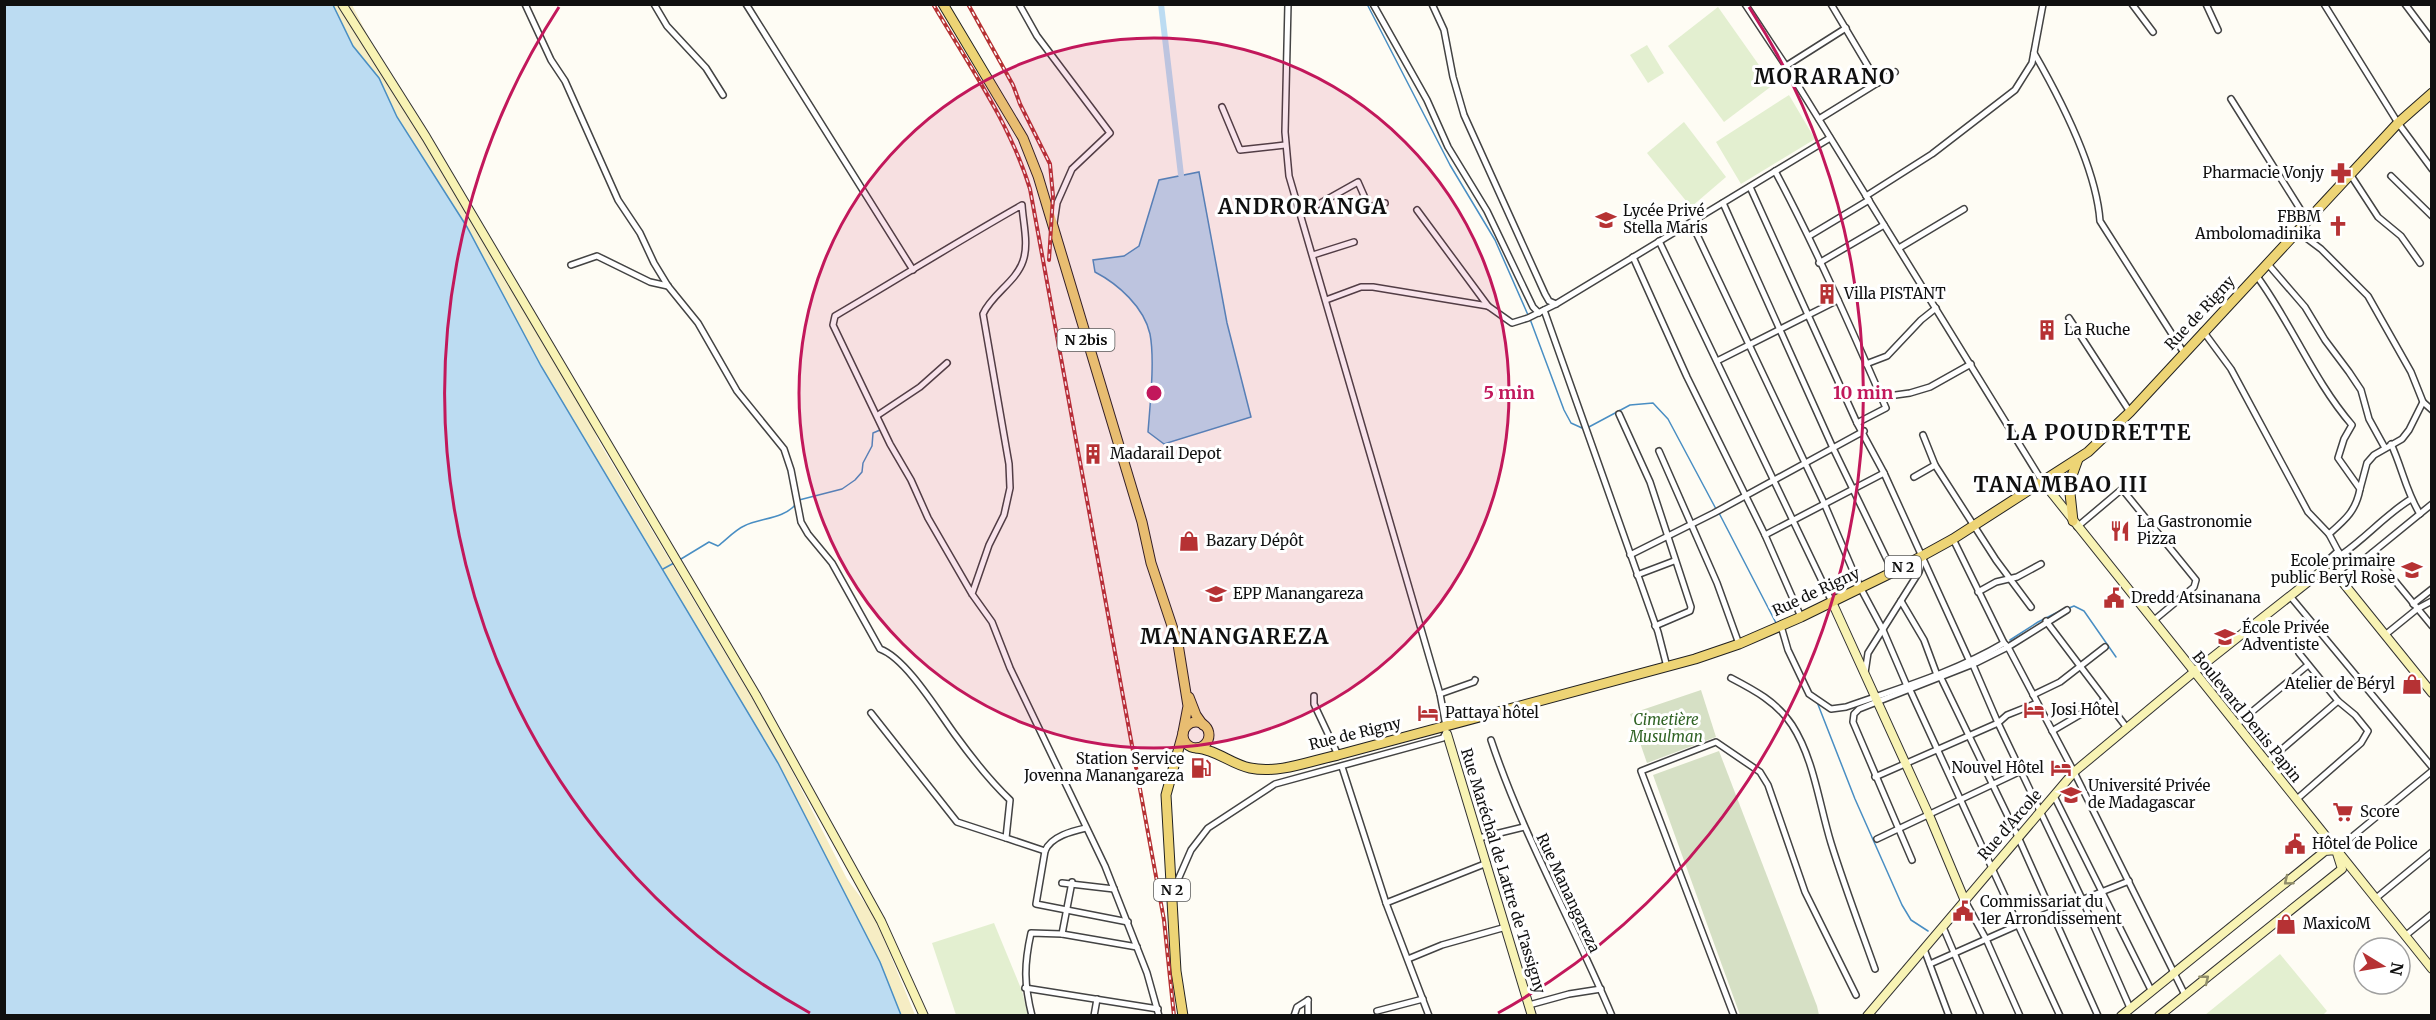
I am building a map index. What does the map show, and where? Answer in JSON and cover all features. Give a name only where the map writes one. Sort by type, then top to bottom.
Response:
[{"type":"main road","name":"N 2bis","points":[[943,4],[1023,138],[1038,176],[1142,522],[1151,563],[1178,644],[1187,692]]},
{"type":"main road","name":"Rue de Rigny","points":[[1196,748],[1207,749],[1240,765],[1265,770],[1288,767],[1447,730],[1739,644],[1893,572],[1953,539],[2096,446],[2398,123],[2432,93]]},
{"type":"main road","points":[[2075,524],[2069,484],[2079,458]]},
{"type":"main road","points":[[1187,692],[1196,715],[1216,748],[1225,756]]},
{"type":"main road","points":[[1170,774],[1183,733],[1188,706],[1187,692]]},
{"type":"main road","points":[[1183,733],[1192,723],[1206,729]]},
{"type":"main road","points":[[1170,774],[1179,758],[1208,741],[1206,729]]},
{"type":"main road","points":[[1183,733],[1186,744],[1196,748]]},
{"type":"main road","name":"N 2","points":[[1170,774],[1166,795],[1176,971],[1183,1016]]},
{"type":"street","points":[[342,4],[432,147],[756,695],[881,921],[924,1016]]},
{"type":"street","points":[[525,4],[551,60],[565,81],[618,200],[640,233],[654,263],[698,323],[737,391],[784,449],[791,470],[801,522],[808,534],[832,563],[880,649],[888,652],[909,670],[956,737],[1010,800],[1006,838]]},
{"type":"street","points":[[654,4],[667,26],[706,68],[723,95]]},
{"type":"street","points":[[746,4],[913,270]]},
{"type":"street","points":[[1020,4],[1037,36],[1110,133],[1072,169],[1057,203],[1053,230]]},
{"type":"street","points":[[1172,894],[1199,837],[1217,820],[1275,784],[1443,738],[1447,730],[1440,694],[1289,176],[1285,145],[1288,4]]},
{"type":"street","points":[[1373,4],[1427,100],[1448,147],[1486,211],[1533,307],[1540,312],[1582,420],[1655,626],[1667,667]]},
{"type":"street","points":[[1432,4],[1444,30],[1464,115],[1545,294],[1549,301],[1556,304]]},
{"type":"street","points":[[1745,4],[1786,66],[2042,481]]},
{"type":"street","points":[[1831,4],[1878,83]]},
{"type":"street","points":[[1809,236],[1932,154],[2015,90],[2032,63],[2043,4]]},
{"type":"street","points":[[2132,4],[2153,32]]},
{"type":"street","points":[[2206,4],[2218,30]]},
{"type":"street","points":[[2324,4],[2398,123],[2432,169]]},
{"type":"street","points":[[2405,4],[2432,40]]},
{"type":"street","points":[[1786,66],[1846,28]]},
{"type":"street","points":[[2034,53],[2079,144],[2098,198],[2100,221],[2184,353]]},
{"type":"street","points":[[1819,119],[1895,72]]},
{"type":"street","points":[[2231,99],[2307,220]]},
{"type":"street","points":[[1222,107],[1240,150],[1285,145]]},
{"type":"street","points":[[1417,210],[1488,306],[1512,323],[1556,304],[1830,138]]},
{"type":"street","points":[[1775,171],[1809,236],[1819,263],[1886,408],[1857,423]]},
{"type":"street","points":[[2350,174],[2378,217],[2401,236],[2420,263]]},
{"type":"street","points":[[2391,176],[2432,216]]},
{"type":"street","points":[[1301,214],[1358,182],[1370,207],[1385,203]]},
{"type":"street","points":[[1750,187],[1857,423],[1864,431],[1884,473],[1998,723],[2082,899],[2130,1008]]},
{"type":"street","points":[[1723,203],[1833,448],[1893,572]]},
{"type":"street","points":[[972,594],[989,545],[1004,515],[1010,488],[1009,464],[983,314],[987,305],[1023,262],[1026,247],[1022,205],[998,217],[962,242],[835,316],[833,325],[928,518],[972,594],[992,622],[1010,668],[1114,889],[1128,922],[1159,1012]]},
{"type":"street","points":[[1899,248],[1964,209]]},
{"type":"street","points":[[1691,222],[1805,462],[1860,588],[1882,630],[2060,1016]]},
{"type":"street","points":[[1819,263],[1884,225]]},
{"type":"street","points":[[2297,231],[2321,249],[2368,296],[2408,367],[2423,402],[2432,410]]},
{"type":"street","points":[[1659,241],[1794,520],[2019,1016]]},
{"type":"street","points":[[1313,255],[1354,242]]},
{"type":"street","points":[[571,265],[597,256],[650,282],[668,285]]},
{"type":"street","points":[[1634,257],[1687,377],[1765,535],[1801,617]]},
{"type":"street","points":[[2267,263],[2305,307],[2325,340],[2361,390],[2369,419],[2385,447]]},
{"type":"street","points":[[2256,275],[2273,298],[2287,327],[2324,387],[2352,425],[2344,439],[2338,458],[2360,489]]},
{"type":"street","points":[[1326,300],[1361,286],[1488,306]]},
{"type":"street","points":[[1717,361],[1838,300]]},
{"type":"street","points":[[1866,364],[1887,356],[1921,320],[1936,308]]},
{"type":"street","points":[[2070,318],[2130,412]]},
{"type":"street","points":[[2203,331],[2230,369],[2308,512],[2329,534],[2341,555],[2355,546],[2394,509],[2411,499]]},
{"type":"street","points":[[878,415],[920,387],[947,363]]},
{"type":"street","points":[[1881,397],[1910,393],[1930,387],[1971,364]]},
{"type":"street","points":[[2329,534],[2352,513],[2357,503],[2367,463],[2385,447],[2402,439],[2423,402]]},
{"type":"street","points":[[1619,414],[1650,482],[1690,611],[1655,626]]},
{"type":"street","points":[[1630,555],[1692,525],[1864,431]]},
{"type":"street","points":[[1923,435],[1935,465],[1973,525],[2031,607]]},
{"type":"street","points":[[2391,444],[2399,459],[2411,499],[2420,513]]},
{"type":"street","points":[[1659,451],[1717,583],[1739,644]]},
{"type":"street","points":[[1914,477],[1935,465]]},
{"type":"street","points":[[1765,535],[1884,473]]},
{"type":"street","name":"Boulevard Denis Papin","points":[[2042,481],[2405,936]]},
{"type":"street","points":[[2075,524],[2122,489],[2196,580],[2194,587],[2153,621]]},
{"type":"street","points":[[2340,579],[2432,504]]},
{"type":"street","points":[[1953,539],[1978,592],[2074,772],[2185,995]]},
{"type":"street","points":[[2338,551],[2326,562],[2323,570],[2340,579],[2432,693]]},
{"type":"street","points":[[2372,553],[2432,626]]},
{"type":"street","points":[[1865,675],[1868,653],[1919,572],[1923,556]]},
{"type":"street","points":[[1637,575],[1674,561]]},
{"type":"street","points":[[1978,592],[2017,577],[2041,564]]},
{"type":"street","name":"Rue d'Arcole","points":[[1867,1016],[2074,772],[2194,672],[2323,570]]},
{"type":"street","points":[[2385,636],[2432,589]]},
{"type":"street","points":[[2121,1016],[2325,851],[2336,850],[2432,769],[2290,596]]},
{"type":"street","points":[[1901,601],[1924,640],[1990,784],[2019,839],[2098,1016]]},
{"type":"street","points":[[2415,607],[2432,601]]},
{"type":"street","points":[[1912,860],[1853,722],[1854,714],[1877,700],[1972,663],[2067,610]]},
{"type":"street","points":[[2046,621],[2127,728]]},
{"type":"street","points":[[1781,626],[1788,650],[1809,694],[1831,709],[1846,708],[1877,700]]},
{"type":"street","points":[[2033,695],[2060,682],[2105,647]]},
{"type":"street","points":[[2297,799],[2361,742],[2368,731],[2338,700],[2299,653]]},
{"type":"street","points":[[2236,725],[2308,665]]},
{"type":"street","points":[[1731,678],[1766,697],[1778,708],[1792,724],[1804,747],[1831,844],[1875,969]]},
{"type":"street","points":[[1440,694],[1462,688],[1475,680]]},
{"type":"street","points":[[1314,696],[1314,704],[1338,755]]},
{"type":"street","points":[[2052,730],[2105,700]]},
{"type":"street","points":[[2266,763],[2338,700]]},
{"type":"street","points":[[1875,777],[1998,723],[2007,715],[2037,703]]},
{"type":"street","points":[[871,713],[957,822],[1045,851]]},
{"type":"street","name":"Rue Maréchal de Lattre de Tassigny","points":[[1447,730],[1532,1016]]},
{"type":"street","name":"Rue Manangareza","points":[[1491,740],[1524,827],[1601,989],[1611,1016]]},
{"type":"street","points":[[1734,1016],[1641,771],[1716,742],[1760,772],[1768,785],[1805,892],[1856,995]]},
{"type":"street","points":[[1342,767],[1386,903],[1429,1016]]},
{"type":"street","points":[[1877,839],[1959,798],[2021,771]]},
{"type":"street","points":[[2054,796],[2151,990]]},
{"type":"street","points":[[1479,838],[1524,827]]},
{"type":"street","points":[[1086,828],[1069,832],[1047,845],[1035,902],[1128,922]]},
{"type":"street","points":[[2159,1016],[2342,869],[2336,850]]},
{"type":"street","points":[[2375,899],[2432,852]]},
{"type":"street","points":[[1386,903],[1487,863]]},
{"type":"street","points":[[1930,963],[2129,881]]},
{"type":"street","points":[[1062,883],[1072,882],[1114,889]]},
{"type":"street","points":[[1062,934],[1072,882]]},
{"type":"street","points":[[2405,936],[2432,914]]},
{"type":"street","points":[[1408,959],[1442,945],[1506,927]]},
{"type":"street","points":[[1943,927],[1956,952],[1981,1016]]},
{"type":"street","points":[[1032,1016],[1025,988],[1025,963],[1031,933],[1062,934],[1137,947]]},
{"type":"street","name":"Boulevard Denis Papin","points":[[2412,945],[2432,969]]},
{"type":"street","points":[[1924,950],[1949,1016]]},
{"type":"street","points":[[1025,988],[1097,999],[1159,1012]]},
{"type":"street","points":[[1529,1005],[1569,994],[1601,989]]},
{"type":"street","points":[[1094,1016],[1097,999]]},
{"type":"street","points":[[1377,1011],[1423,999]]},
{"type":"street","points":[[1294,1016],[1296,1007],[1308,1000],[1308,1016]]},
{"type":"sand","points":[[333,5],[352,5],[393,85],[445,160],[581,398],[598,440],[771,730],[847,879],[874,915],[915,1015],[901,1015],[880,962],[778,763],[541,366],[467,227],[397,117],[379,78],[353,46]]},
{"type":"green space","points":[[1718,7],[1773,85],[1724,122],[1668,46]]},
{"type":"green space","points":[[1647,45],[1664,73],[1648,83],[1630,55]]},
{"type":"green space","points":[[1789,95],[1815,139],[1741,184],[1716,142]]},
{"type":"green space","points":[[1684,122],[1726,177],[1691,207],[1647,153]]},
{"type":"green space","name":"Cimetière Musulman","points":[[1701,690],[1716,737],[1647,763],[1630,714]]},
{"type":"green space","points":[[1719,751],[1819,1015],[1740,1015],[1653,775]]},
{"type":"green space","points":[[994,923],[1022,991],[1028,1015],[956,1015],[932,943]]},
{"type":"green space","points":[[2280,954],[2327,1011],[2322,1016],[2205,1015]]},
{"type":"water","points":[[5,4],[333,5],[353,46],[379,78],[397,117],[467,227],[541,366],[778,763],[880,962],[901,1015],[5,1015]]},
{"type":"water","points":[[1199,172],[1227,323],[1251,417],[1164,444],[1148,432],[1152,356],[1147,324],[1129,297],[1095,272],[1093,260],[1124,256],[1139,246],[1159,180]]},
{"type":"waterway","points":[[1161,4],[1181,175]]},
{"type":"waterway","points":[[1367,4],[1450,165],[1495,240],[1528,315]]},
{"type":"waterway","points":[[1530,319],[1564,410],[1571,423],[1582,428]]},
{"type":"waterway","points":[[1587,428],[1630,405],[1653,403],[1668,419],[1716,509]]},
{"type":"waterway","points":[[799,500],[842,489],[855,480],[862,472],[863,463],[872,446],[873,433],[880,430]]},
{"type":"waterway","points":[[681,559],[709,542],[718,546],[750,523],[785,513],[796,504]]},
{"type":"waterway","points":[[1719,513],[1776,623]]},
{"type":"waterway","points":[[663,569],[674,563]]},
{"type":"waterway","points":[[2069,608],[2074,606],[2084,611],[2116,657]]},
{"type":"waterway","points":[[2010,640],[2064,609]]},
{"type":"waterway","points":[[1858,706],[1873,700]]},
{"type":"waterway","points":[[1817,702],[1855,799],[1902,905],[1911,920],[1928,931]]},
{"type":"railway","points":[[933,4],[1000,117],[1022,165],[1030,189],[1164,920],[1174,1016]]},
{"type":"railway","points":[[968,4],[1013,85],[1050,164],[1053,196],[1049,260]]},
{"type":"place","name":"Pharmacie Vonjy","points":[[2341,173]]},
{"type":"place","name":"Lycée Privé Stella Maris","points":[[1606,220]]},
{"type":"place","name":"FBBM Ambolomadinika","points":[[2338,226]]},
{"type":"place","name":"Villa PISTANT","points":[[1827,294]]},
{"type":"place","name":"La Ruche","points":[[2047,330]]},
{"type":"place","name":"Madarail Depot","points":[[1093,454]]},
{"type":"place","name":"La Gastronomie Pizza","points":[[2120,531]]},
{"type":"place","name":"Bazary Dépôt","points":[[1189,541]]},
{"type":"place","name":"Ecole primaire public Beryl Rose","points":[[2412,570]]},
{"type":"place","name":"EPP Manangareza","points":[[1216,594]]},
{"type":"place","name":"Dredd Atsinanana","points":[[2114,598]]},
{"type":"place","name":"École Privée Adventiste","points":[[2225,637]]},
{"type":"place","name":"Atelier de Béryl","points":[[2412,684]]},
{"type":"place","name":"Josi Hôtel","points":[[2034,710]]},
{"type":"place","name":"Pattaya hôtel","points":[[1428,713]]},
{"type":"place","name":"Station Service Jovenna Manangareza","points":[[1201,768]]},
{"type":"place","name":"Nouvel Hôtel","points":[[2061,768]]},
{"type":"place","name":"Université Privée de Madagascar","points":[[2071,795]]},
{"type":"place","name":"Score","points":[[2343,812]]},
{"type":"place","name":"Hôtel de Police","points":[[2295,844]]},
{"type":"place","name":"Commissariat du 1er Arrondissement","points":[[1963,911]]},
{"type":"place","name":"MaxicoM","points":[[2286,924]]},
{"type":"district","name":"MORARANO","points":[[1825,77]]},
{"type":"district","name":"ANDRORANGA","points":[[1303,207]]},
{"type":"district","name":"LA POUDRETTE","points":[[2099,433]]},
{"type":"district","name":"TANAMBAO III","points":[[2061,485]]},
{"type":"district","name":"MANANGAREZA","points":[[1235,637]]}]
